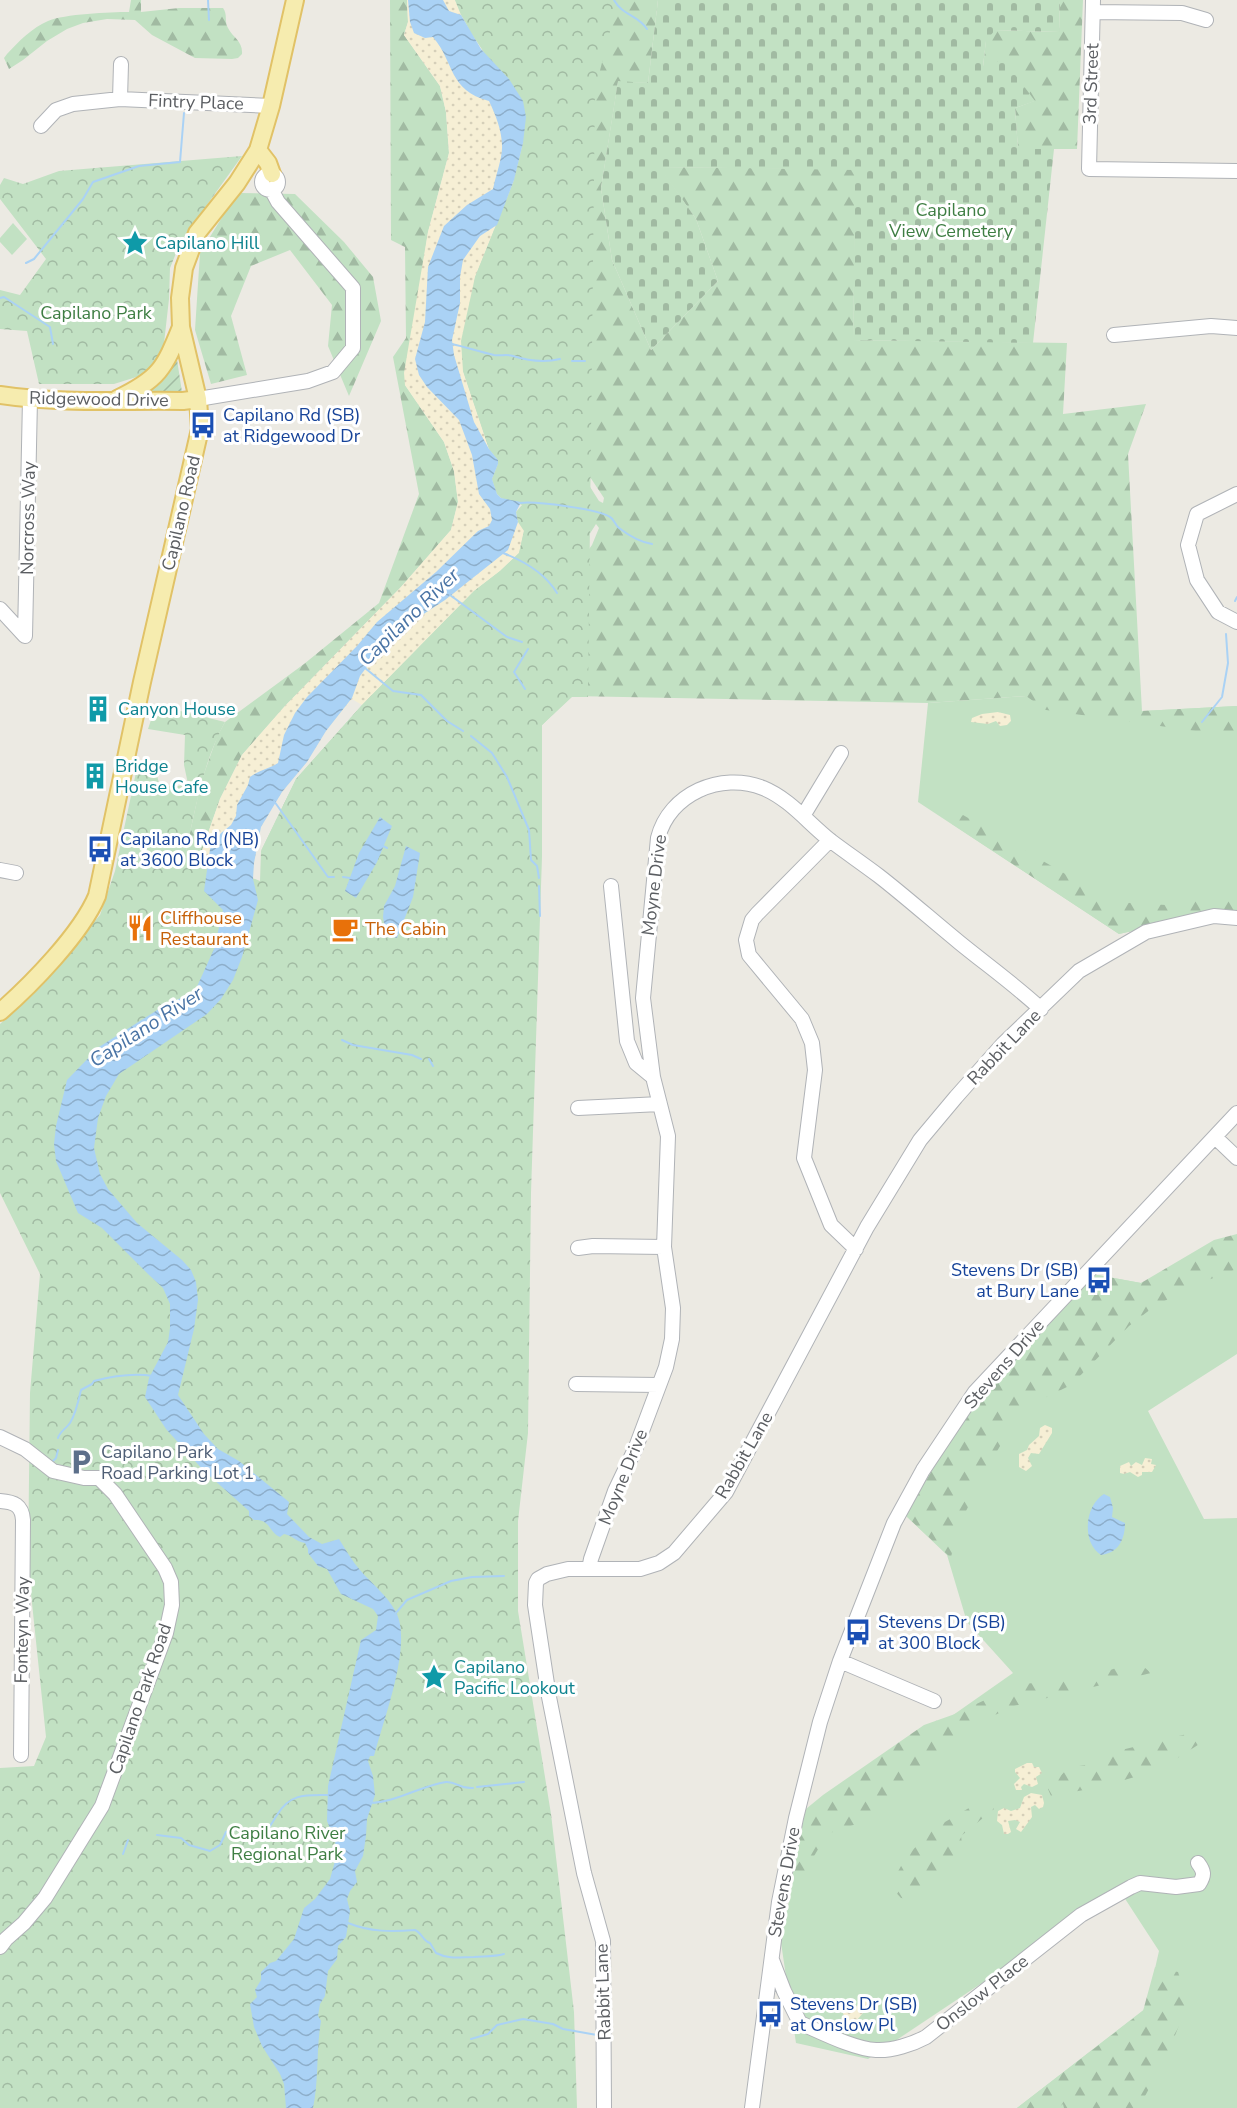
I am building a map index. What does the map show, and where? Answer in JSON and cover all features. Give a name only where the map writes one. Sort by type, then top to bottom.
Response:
[{"type":"main road","name":"Capilano Road","points":[[0,1012],[16,999],[64,946],[91,911],[97,896],[142,682],[197,446],[200,420],[198,399],[181,327],[180,298],[184,268],[197,233],[237,183],[258,150],[296,0]]},
{"type":"main road","points":[[258,150],[268,163],[271,182]]},
{"type":"main road","points":[[112,401],[139,388],[160,371],[169,358],[181,327]]},
{"type":"main road","name":"Ridgewood Drive","points":[[0,394],[30,399],[183,401],[198,399]]},
{"type":"street","points":[[1093,6],[1182,13],[1206,20]]},
{"type":"street","name":"3rd Street","points":[[1093,6],[1089,169],[1237,171]]},
{"type":"street","points":[[120,99],[122,64]]},
{"type":"street","name":"Fintry Place","points":[[41,126],[56,110],[74,104],[120,99],[271,106]]},
{"type":"street","points":[[198,399],[308,381],[333,372],[353,348],[353,288],[278,202],[271,182]]},
{"type":"street","points":[[1114,335],[1211,326],[1237,328]]},
{"type":"street","name":"Norcross Way","points":[[0,609],[25,636],[30,399]]},
{"type":"street","points":[[1237,494],[1197,514],[1188,545],[1197,580],[1218,612],[1237,622]]},
{"type":"street","points":[[803,816],[841,753]]},
{"type":"street","name":"Moyne Drive","points":[[589,1569],[615,1491],[636,1447],[666,1367],[673,1326],[672,1294],[664,1247],[668,1136],[653,1077],[643,998],[658,838],[665,818],[679,802],[697,790],[710,786],[734,782],[764,788],[879,876],[1041,1009]]},
{"type":"street","points":[[830,840],[757,914],[752,920],[746,940],[749,955],[802,1019],[812,1042],[815,1070],[804,1158],[831,1225],[856,1249]]},
{"type":"street","points":[[0,870],[16,873]]},
{"type":"street","name":"Moyne Drive","points":[[611,886],[627,1041],[636,1063],[653,1077]]},
{"type":"street","name":"Rabbit Lane","points":[[604,2108],[603,1941],[584,1873],[549,1697],[534,1593],[538,1579],[547,1574],[568,1569],[640,1569],[659,1563],[674,1553],[726,1492],[867,1227],[920,1140],[1003,1044],[1079,971],[1146,932],[1214,916],[1237,918]]},
{"type":"street","points":[[578,1108],[660,1104]]},
{"type":"street","name":"Stevens Drive","points":[[752,2108],[779,1902],[796,1818],[820,1722],[840,1661],[894,1522],[923,1470],[975,1392],[1237,1113]]},
{"type":"street","points":[[1215,1137],[1237,1158]]},
{"type":"street","points":[[578,1248],[593,1246],[664,1247]]},
{"type":"street","points":[[576,1384],[659,1385]]},
{"type":"street","name":"Capilano Park Road","points":[[0,1437],[25,1449],[53,1471],[84,1478],[99,1478],[121,1502],[165,1568],[171,1582],[172,1597],[166,1633],[102,1806],[45,1898],[0,1947]]},
{"type":"street","name":"Fonteyn Way","points":[[0,1501],[19,1506],[23,1511],[21,1755]]},
{"type":"street","points":[[840,1661],[934,1701]]},
{"type":"street","name":"Onslow Place","points":[[771,1957],[800,2023],[840,2040],[876,2050],[897,2047],[926,2037],[1082,1915],[1131,1887],[1140,1883],[1176,1887],[1199,1884],[1204,1871],[1198,1863]]},
{"type":"green space","points":[[131,0],[141,0],[141,12],[179,8],[223,8],[227,25],[239,43],[242,54],[232,59],[195,58],[152,35],[135,20],[107,19],[83,23],[67,29],[9,69],[4,58],[26,35],[42,24],[76,15],[129,12]]},
{"type":"green space","points":[[390,0],[407,0],[408,22],[404,35],[440,86],[446,112],[449,153],[428,232],[405,385],[444,442],[454,471],[458,502],[451,530],[401,587],[285,706],[242,755],[220,799],[200,856],[186,851],[201,782],[217,737],[225,722],[304,664],[379,603],[419,494],[393,357],[406,338],[405,247],[391,240]]},
{"type":"green space","points":[[455,0],[596,0],[587,29],[580,73],[578,119],[581,156],[572,196],[568,291],[560,312],[559,323],[565,407],[575,463],[599,501],[603,503],[604,498],[586,471],[571,409],[571,365],[566,325],[574,289],[574,244],[580,187],[586,158],[584,110],[587,68],[604,0],[658,0],[648,83],[618,82],[601,188],[612,260],[651,350],[718,281],[696,219],[659,167],[856,169],[853,340],[1067,343],[1063,414],[1146,404],[1128,454],[1142,711],[1237,706],[1237,734],[1217,734],[1046,710],[1026,696],[928,703],[572,696],[542,725],[541,879],[505,881],[475,897],[470,896],[463,892],[459,885],[444,820],[445,782],[452,756],[456,748],[470,737],[476,714],[483,703],[510,679],[539,633],[571,591],[580,562],[592,545],[599,528],[596,524],[572,562],[566,561],[564,568],[567,586],[532,632],[510,669],[474,704],[464,734],[447,750],[432,807],[420,821],[411,787],[346,783],[261,851],[296,779],[362,705],[474,591],[519,553],[524,530],[531,514],[531,508],[527,502],[501,498],[497,494],[492,479],[498,460],[489,449],[463,371],[461,341],[475,277],[513,183],[523,143],[526,117],[523,101],[509,79],[470,32]]},
{"type":"green space","name":"Capilano River Regional Park","points":[[455,0],[618,0],[595,90],[588,697],[572,697],[542,725],[542,856],[531,1193],[528,1433],[518,1521],[518,1611],[551,1814],[574,2012],[577,2108],[0,2108],[0,1768],[34,1766],[46,1737],[28,1565],[30,1393],[40,1274],[0,1193],[0,1024],[32,994],[100,915],[115,871],[138,763],[155,768],[159,783],[173,787],[188,784],[184,765],[185,735],[148,729],[156,705],[225,722],[206,769],[186,851],[260,881],[261,851],[296,779],[362,705],[474,591],[519,553],[524,531],[518,522],[516,512],[522,505],[501,498],[497,494],[492,479],[498,460],[489,449],[463,371],[461,341],[475,277],[513,183],[523,143],[482,49],[461,15]]},
{"type":"green space","name":"Capilano View Cemetery","points":[[658,0],[1060,0],[1059,32],[995,30],[986,41],[983,66],[1004,60],[1035,101],[1015,108],[1018,149],[1054,149],[1033,343],[853,340],[855,170],[660,167],[696,219],[718,281],[651,350],[612,260],[601,188],[618,81],[648,83]]},
{"type":"green space","points":[[1060,0],[1083,0],[1077,149],[1018,149],[1015,108],[1034,101],[1004,61],[983,67],[986,40],[994,30],[1059,32]]},
{"type":"green space","name":"Capilano Park","points":[[242,156],[181,241],[170,268],[163,352],[146,374],[114,384],[39,384],[27,331],[0,329],[0,290],[20,295],[46,259],[0,199],[0,185],[4,178],[23,184],[59,171]]},
{"type":"green space","points":[[241,193],[295,194],[344,242],[373,277],[381,321],[349,396],[328,346],[332,305],[290,250],[251,266],[231,316],[247,375],[211,384],[195,330],[200,253],[229,206]]},
{"type":"green space","points":[[13,223],[27,239],[12,255],[0,242],[0,238]]},
{"type":"green space","points":[[176,353],[182,392],[134,393]]},
{"type":"green space","points":[[1026,696],[1142,711],[1237,706],[1237,915],[1207,914],[1119,934],[918,802],[928,703]]},
{"type":"green space","points":[[963,815],[1114,902],[1166,905],[1191,899],[1237,899],[1237,915],[1207,914],[1119,934],[952,824]]},
{"type":"green space","points":[[1237,1234],[1237,1269],[1156,1305],[1129,1326],[1071,1385],[1022,1409],[990,1463],[956,1531],[951,1558],[904,1514],[974,1404],[1092,1274],[1141,1283],[1214,1240]]},
{"type":"green space","points":[[1237,1246],[1237,1354],[1148,1411],[1204,1519],[1237,1518],[1237,2108],[1017,2108],[1146,2008],[1159,1951],[1120,1891],[868,2059],[796,2043],[780,1936],[812,1814],[1013,1673],[967,1622],[947,1555],[904,1514],[1092,1274],[1141,1283]]},
{"type":"green space","points":[[1119,1667],[1144,1667],[1151,1673],[1014,1706],[978,1723],[931,1758],[874,1818],[827,1834],[790,1897],[788,1883],[801,1813],[823,1795],[924,1725],[955,1714],[1019,1684],[1081,1680]]},
{"type":"green space","points":[[1199,1731],[1204,1741],[1159,1770],[1100,1787],[1051,1796],[1048,1789],[1068,1768],[1090,1764],[1105,1754]]},
{"type":"green space","points":[[986,1798],[994,1809],[961,1836],[964,1859],[916,1900],[901,1898],[890,1886],[906,1857],[933,1829]]},
{"type":"green space","points":[[1155,1967],[1178,1972],[1186,1994],[1185,2004],[1169,2048],[1137,2108],[1064,2108],[1063,2104],[1058,2108],[1017,2108],[1143,2011]]},
{"type":"sand","points":[[407,0],[455,0],[523,143],[513,183],[475,277],[463,371],[489,449],[472,455],[476,474],[516,512],[524,530],[519,553],[474,591],[362,705],[352,699],[326,731],[307,762],[282,792],[261,827],[253,879],[258,900],[186,851],[200,856],[220,799],[242,755],[285,706],[401,587],[451,530],[458,502],[454,471],[444,442],[405,385],[404,373],[428,232],[449,153],[446,112],[440,86],[404,35],[408,22]]},
{"type":"sand","points":[[998,712],[1010,715],[1011,721],[1007,725],[1000,726],[996,721],[988,724],[971,722],[972,718],[982,714]]},
{"type":"sand","points":[[1045,1425],[1052,1428],[1052,1433],[1039,1454],[1031,1453],[1028,1458],[1032,1466],[1026,1471],[1019,1467],[1019,1454],[1027,1450],[1039,1436],[1040,1428]]},
{"type":"sand","points":[[1145,1458],[1152,1459],[1151,1464],[1156,1465],[1152,1472],[1142,1472],[1142,1475],[1138,1477],[1130,1472],[1120,1473],[1120,1466],[1129,1462],[1131,1466],[1136,1462],[1142,1465]]},
{"type":"sand","points":[[1027,1763],[1039,1767],[1042,1773],[1036,1777],[1038,1784],[1032,1787],[1024,1784],[1021,1787],[1022,1790],[1016,1790],[1014,1784],[1020,1778],[1015,1769]]},
{"type":"sand","points":[[1031,1793],[1042,1795],[1043,1807],[1039,1809],[1035,1805],[1031,1807],[1032,1817],[1021,1832],[1016,1829],[1020,1822],[1008,1821],[1011,1832],[1004,1834],[1002,1825],[997,1821],[998,1811],[1004,1808],[1011,1811],[1020,1808],[1024,1797]]},
{"type":"sand","points":[[870,1996],[879,2006],[875,2011],[863,2013],[857,2020],[850,2021],[843,2014],[844,2008],[857,2006],[860,1999]]},
{"type":"water","name":"Capilano River","points":[[408,0],[443,0],[449,11],[461,15],[481,49],[509,79],[523,101],[526,117],[523,143],[514,180],[497,225],[480,236],[463,260],[460,277],[460,303],[452,340],[454,355],[474,422],[498,460],[492,479],[497,494],[501,498],[521,502],[516,512],[518,522],[508,550],[445,600],[416,619],[378,652],[360,676],[352,698],[326,731],[307,762],[282,792],[261,827],[253,879],[258,900],[233,980],[221,999],[207,1014],[119,1074],[106,1096],[98,1118],[94,1148],[100,1174],[108,1189],[137,1223],[182,1260],[191,1270],[196,1282],[198,1300],[194,1329],[178,1395],[204,1434],[218,1449],[239,1461],[289,1502],[287,1514],[309,1537],[322,1544],[339,1539],[357,1567],[392,1606],[400,1626],[401,1643],[395,1683],[374,1756],[370,1756],[368,1761],[373,1776],[375,1795],[367,1819],[363,1856],[355,1871],[357,1882],[347,1899],[350,1911],[346,1937],[338,1946],[337,1959],[328,1971],[325,1996],[320,2004],[318,2016],[321,2021],[313,2108],[286,2108],[284,2084],[262,2046],[254,2027],[250,2004],[257,1997],[255,1990],[261,1980],[261,1972],[270,1963],[276,1961],[294,1939],[304,1908],[315,1899],[330,1879],[337,1854],[335,1841],[327,1821],[328,1786],[361,1640],[376,1630],[378,1616],[373,1609],[341,1594],[327,1569],[318,1566],[308,1553],[305,1543],[284,1534],[280,1537],[267,1524],[249,1516],[249,1511],[204,1471],[166,1429],[145,1397],[149,1378],[168,1342],[170,1304],[163,1288],[102,1228],[78,1213],[56,1161],[54,1144],[67,1080],[99,1047],[162,1007],[195,991],[214,949],[223,910],[204,891],[210,849],[236,816],[237,805],[250,777],[278,763],[284,735],[295,713],[377,622],[436,572],[478,531],[489,526],[492,520],[490,509],[479,494],[472,455],[459,420],[427,387],[419,375],[415,359],[425,322],[428,267],[444,226],[467,205],[493,189],[501,157],[501,135],[489,101],[466,90],[459,83],[433,37],[425,38],[414,33],[410,22]]},
{"type":"water","points":[[380,817],[392,826],[377,862],[356,898],[345,891],[359,853]]},
{"type":"water","points":[[406,846],[420,853],[413,897],[397,938],[386,935],[384,906],[395,886]]},
{"type":"water","points":[[1104,1494],[1110,1497],[1113,1508],[1112,1517],[1125,1523],[1124,1535],[1119,1545],[1112,1552],[1101,1555],[1090,1542],[1088,1524],[1093,1506]]},
{"type":"waterway","points":[[208,0],[209,20]]},
{"type":"waterway","points":[[614,0],[621,9],[647,29]]},
{"type":"waterway","points":[[26,263],[34,259],[83,199],[93,182],[139,166],[180,162],[184,113]]},
{"type":"waterway","points":[[0,298],[4,297],[50,327],[53,344]]},
{"type":"waterway","points":[[452,344],[494,355],[511,355],[530,360],[560,359]]},
{"type":"waterway","points":[[572,361],[585,361]]},
{"type":"waterway","points":[[520,503],[566,506],[603,514],[611,518],[626,533],[652,544]]},
{"type":"waterway","points":[[503,553],[533,569],[546,579],[557,593]]},
{"type":"waterway","name":"Capilano River","points":[[450,595],[507,637],[522,642]]},
{"type":"waterway","points":[[1235,601],[1237,597]]},
{"type":"waterway","points":[[1202,722],[1222,697],[1228,663],[1226,634]]},
{"type":"waterway","points":[[525,689],[514,672],[528,649]]},
{"type":"waterway","name":"Capilano River","points":[[365,668],[393,691],[421,695],[447,721],[463,731]]},
{"type":"waterway","points":[[471,736],[492,753],[507,777],[529,830],[531,860],[537,866],[539,878]]},
{"type":"waterway","points":[[274,801],[328,877],[334,877]]},
{"type":"waterway","points":[[383,846],[387,848]]},
{"type":"waterway","points":[[343,877],[350,878]]},
{"type":"waterway","points":[[539,886],[540,916]]},
{"type":"waterway","points":[[342,1040],[353,1045],[412,1055],[421,1059]]},
{"type":"waterway","points":[[429,1059],[433,1066]]},
{"type":"waterway","points":[[58,1438],[72,1420],[81,1390],[94,1381],[123,1375],[153,1376]]},
{"type":"waterway","points":[[51,1463],[56,1458],[58,1450]]},
{"type":"waterway","points":[[395,1614],[407,1600],[451,1581],[472,1577],[504,1576]]},
{"type":"waterway","points":[[370,1803],[390,1800],[446,1782],[473,1788]]},
{"type":"waterway","points":[[477,1787],[524,1782]]},
{"type":"waterway","points":[[157,1835],[181,1838],[189,1845],[210,1851],[220,1845],[226,1832],[239,1829],[266,1831],[282,1808],[293,1799],[328,1795]]},
{"type":"waterway","points":[[123,1854],[128,1840]]},
{"type":"waterway","points":[[348,1923],[381,1931],[415,1930],[430,1943],[436,1953],[446,1957],[504,1954]]},
{"type":"waterway","points":[[471,2039],[488,2034],[497,2025],[523,2019],[597,2035]]},
{"type":"place","name":"Capilano Hill","points":[[135,243]]},
{"type":"place","name":"Capilano Rd (SB) at Ridgewood Dr","points":[[203,425]]},
{"type":"place","name":"Canyon House","points":[[98,709]]},
{"type":"place","name":"Bridge House Cafe","points":[[95,776]]},
{"type":"place","name":"Capilano Rd (NB) at 3600 Block","points":[[100,849]]},
{"type":"place","name":"Cliffhouse Restaurant","points":[[140,928]]},
{"type":"place","name":"The Cabin","points":[[345,929]]},
{"type":"place","name":"Stevens Dr (SB) at Bury Lane","points":[[1099,1280]]},
{"type":"place","name":"Capilano Park Road Parking Lot 1","points":[[81,1462]]},
{"type":"place","name":"Stevens Dr (SB) at 300 Block","points":[[858,1632]]},
{"type":"place","name":"Capilano Pacific Lookout","points":[[434,1677]]},
{"type":"place","name":"Stevens Dr (SB) at Onslow Pl","points":[[770,2014]]}]
